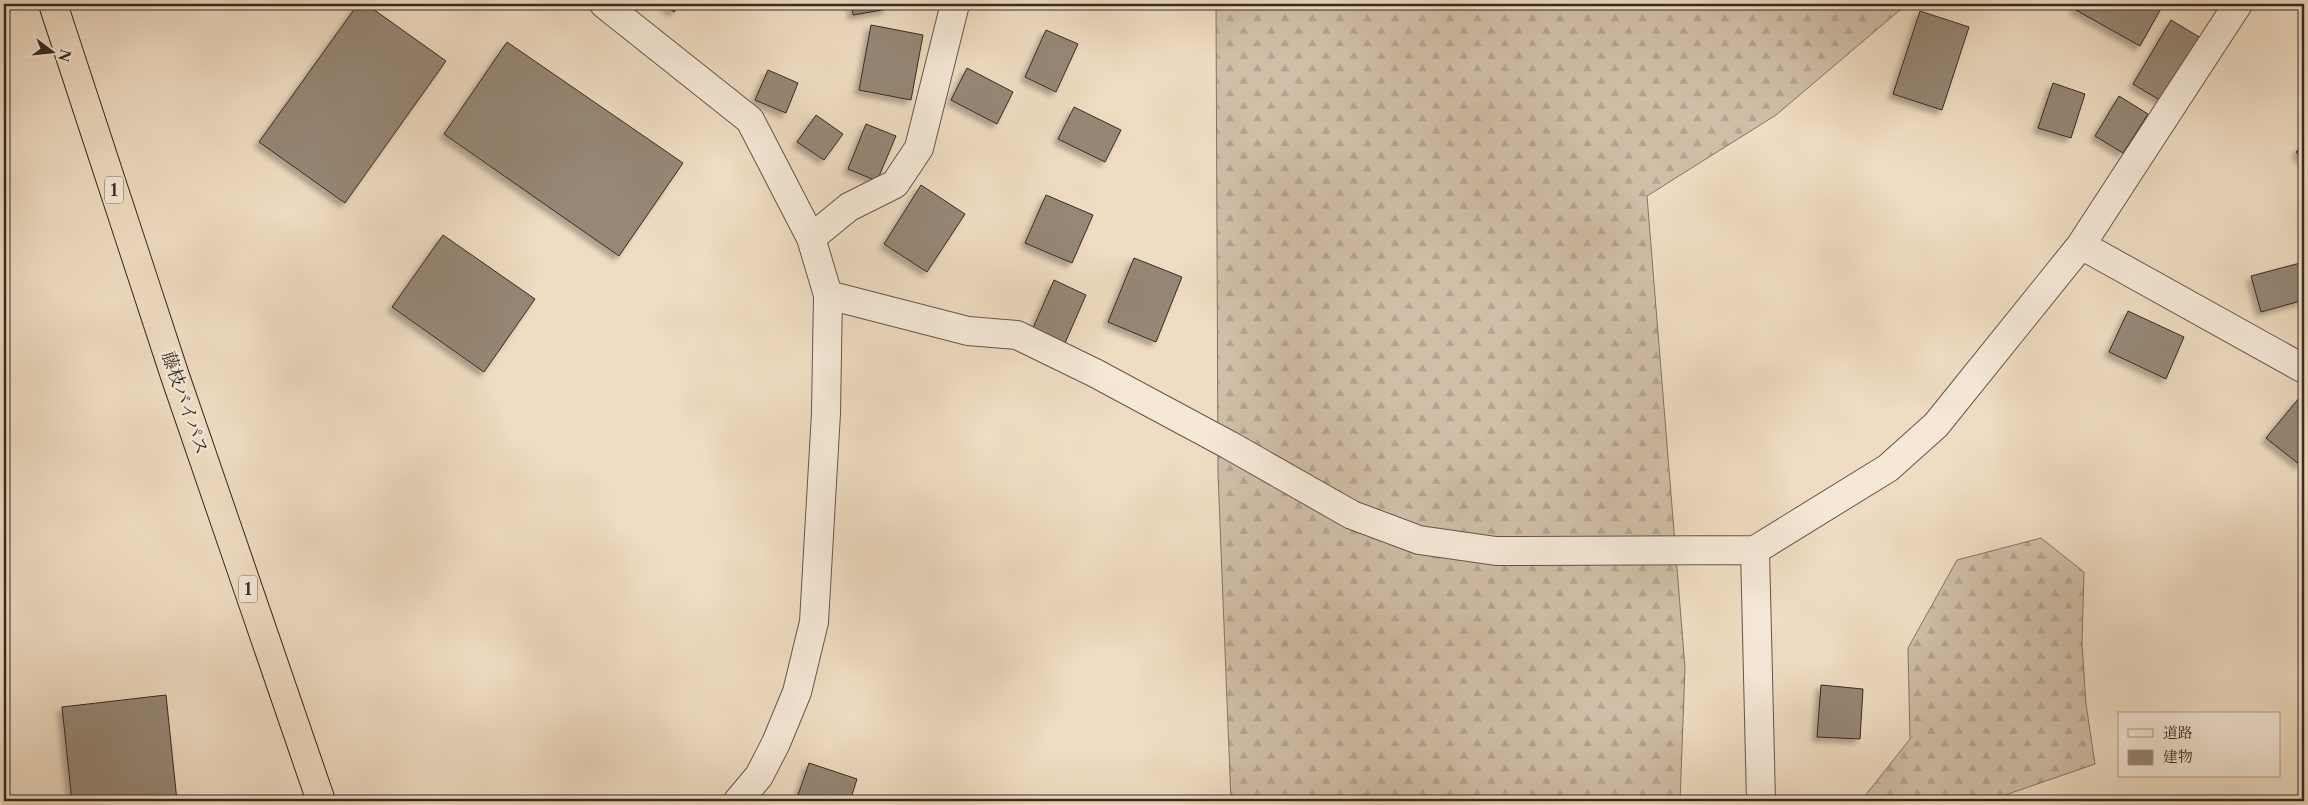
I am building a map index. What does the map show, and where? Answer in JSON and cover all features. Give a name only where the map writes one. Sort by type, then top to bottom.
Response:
[{"type":"highway","name":"藤枝バイパス","points":[[53,4],[175,376],[321,801]]},
{"type":"street","points":[[604,4],[750,120],[811,238],[828,295],[826,413],[814,622],[797,692],[776,743],[762,789],[738,801]]},
{"type":"street","points":[[811,238],[849,207],[895,184],[919,148],[955,4]]},
{"type":"street","points":[[828,295],[968,331],[1018,335],[1095,373],[1229,445],[1352,515],[1419,540],[1496,551],[1755,550],[1888,468],[1936,426],[2081,245],[2238,4]]},
{"type":"street","points":[[2081,245],[2304,369]]},
{"type":"street","points":[[1755,550],[1761,801]]},
{"type":"green space","points":[[1216,4],[1907,4],[1776,115],[1647,196],[1685,668],[1680,801],[1231,801],[1218,474]]},
{"type":"green space","points":[[2041,538],[2084,572],[2082,643],[2086,704],[2095,764],[1988,801],[1861,801],[1910,739],[1908,648],[1957,560]]},
{"type":"building","points":[[358,4],[366,4],[446,61],[345,203],[259,142]]},
{"type":"building","points":[[662,4],[680,4],[674,12]]},
{"type":"building","points":[[852,4],[887,4],[888,9],[853,15]]},
{"type":"building","points":[[2077,4],[2163,5],[2140,46],[2074,9]]},
{"type":"building","points":[[1920,11],[1969,27],[1942,110],[1893,94]]},
{"type":"building","points":[[2171,20],[2201,38],[2163,102],[2133,84]]},
{"type":"building","points":[[871,25],[923,35],[911,100],[859,90]]},
{"type":"building","points":[[1046,30],[1078,44],[1056,92],[1025,77]]},
{"type":"building","points":[[507,42],[683,163],[619,256],[444,134]]},
{"type":"building","points":[[967,68],[1013,92],[997,124],[951,100]]},
{"type":"building","points":[[768,70],[798,83],[786,113],[755,100]]},
{"type":"building","points":[[2053,83],[2085,94],[2071,138],[2038,128]]},
{"type":"building","points":[[2119,96],[2148,114],[2123,153],[2095,136]]},
{"type":"building","points":[[1074,107],[1121,130],[1105,162],[1058,139]]},
{"type":"building","points":[[816,115],[843,134],[824,160],[797,142]]},
{"type":"building","points":[[866,124],[896,136],[877,181],[848,169]]},
{"type":"building","points":[[2304,144],[2304,162],[2296,152]]},
{"type":"building","points":[[921,185],[965,214],[927,272],[884,244]]},
{"type":"building","points":[[1046,195],[1093,215],[1072,263],[1025,243]]},
{"type":"building","points":[[443,235],[535,299],[484,372],[392,307]]},
{"type":"building","points":[[1134,258],[1182,277],[1156,342],[1108,322]]},
{"type":"building","points":[[2304,262],[2304,300],[2261,312],[2251,276]]},
{"type":"building","points":[[1054,280],[1086,295],[1065,343],[1033,328]]},
{"type":"building","points":[[2128,311],[2184,337],[2166,379],[2109,352]]},
{"type":"building","points":[[2299,398],[2304,402],[2304,460],[2300,465],[2266,438]]},
{"type":"building","points":[[1821,685],[1863,689],[1860,739],[1817,737]]},
{"type":"building","points":[[166,695],[177,801],[72,801],[62,707]]},
{"type":"building","points":[[809,763],[857,779],[850,801],[796,801]]}]
